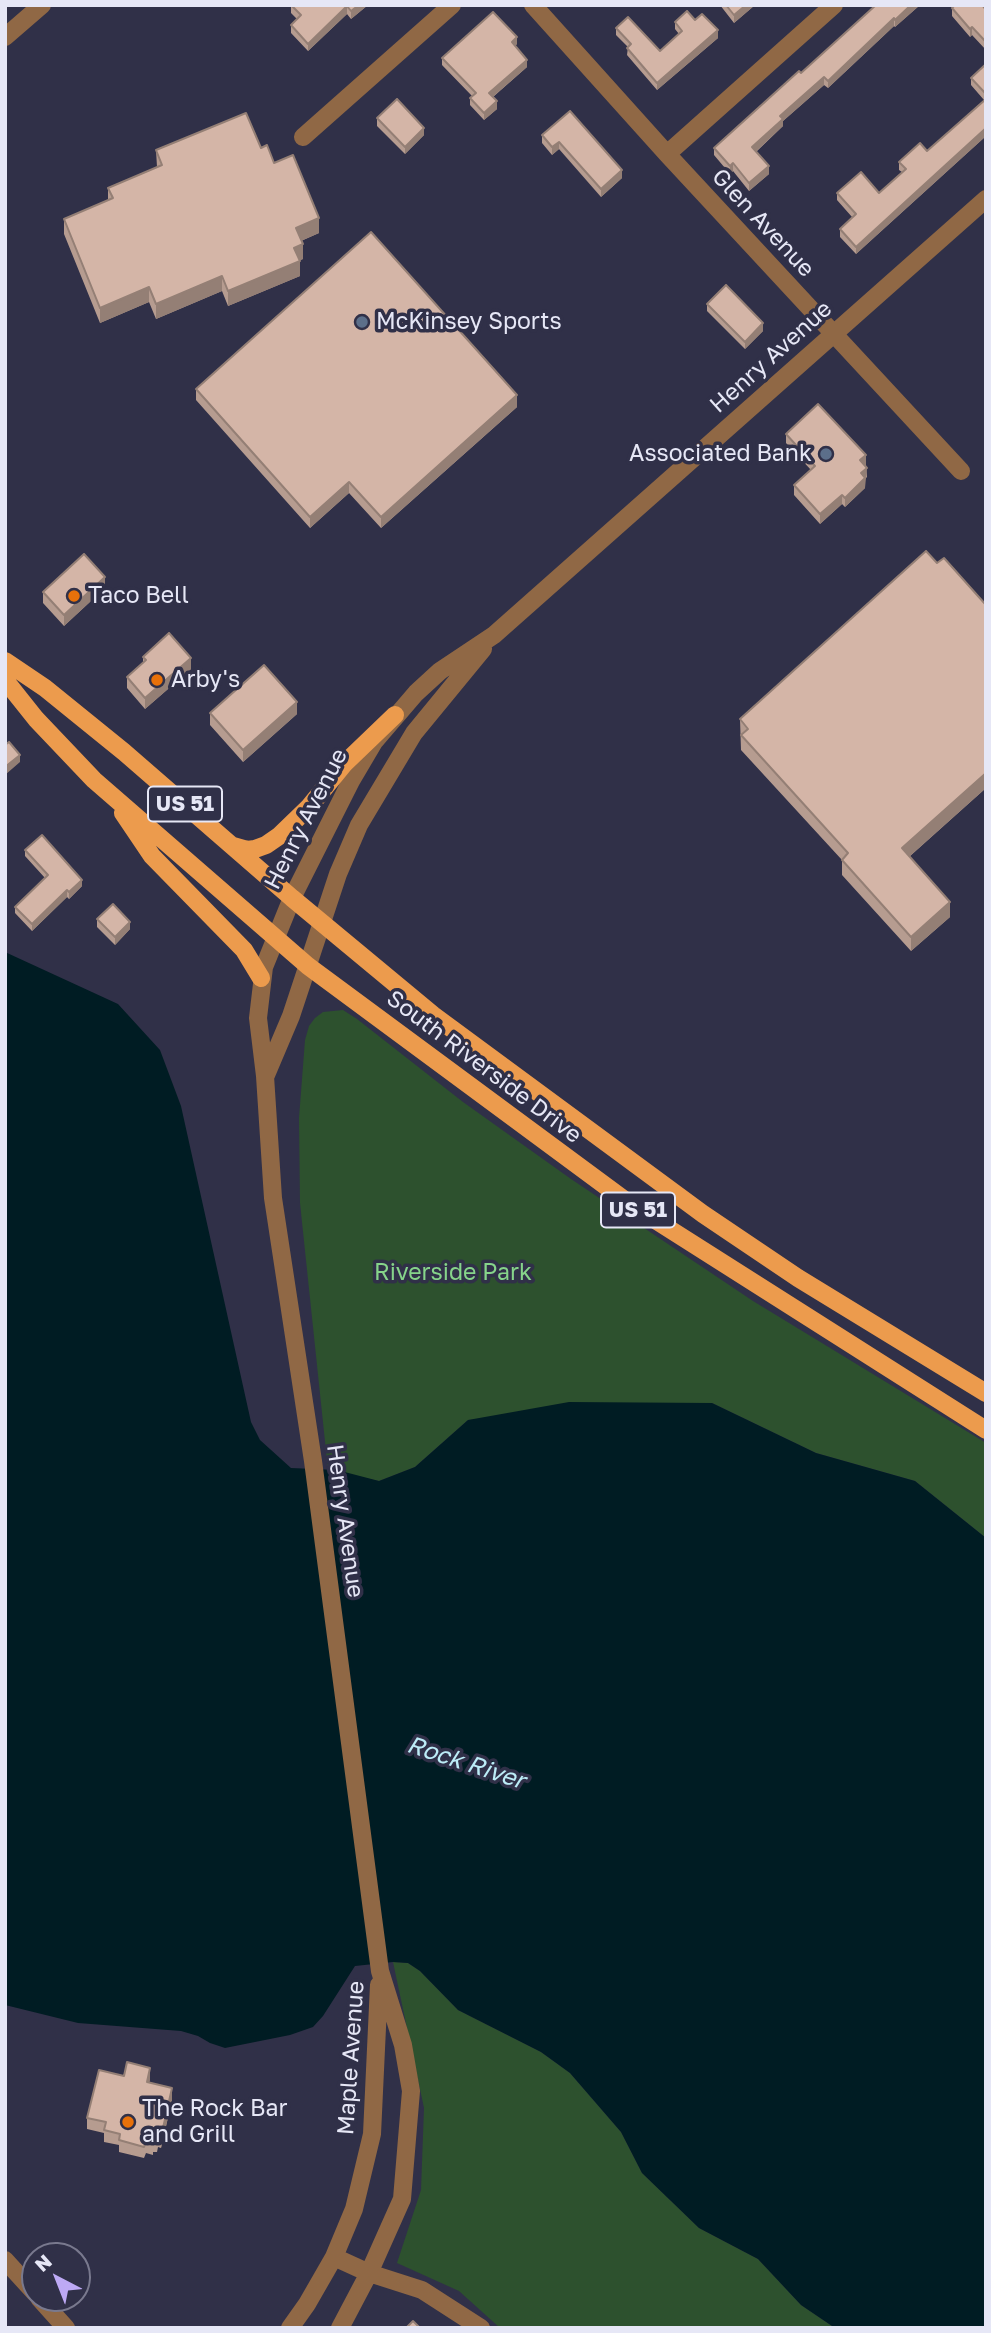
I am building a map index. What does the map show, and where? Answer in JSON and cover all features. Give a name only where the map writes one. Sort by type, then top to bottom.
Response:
[{"type":"main road","name":"South Riverside Drive","points":[[5,661],[81,717],[433,1015],[704,1214],[798,1278],[986,1392]]},
{"type":"main road","name":"South Riverside Drive","points":[[5,680],[51,737],[112,795],[307,966],[630,1204],[986,1430]]},
{"type":"main road","points":[[233,846],[255,849],[279,836],[309,807],[344,764],[395,715]]},
{"type":"main road","points":[[112,795],[152,856],[244,950],[261,978]]},
{"type":"street","points":[[5,37],[42,5]]},
{"type":"street","points":[[303,137],[452,5]]},
{"type":"street","name":"Glen Avenue","points":[[533,5],[667,155],[961,471]]},
{"type":"street","points":[[667,155],[834,5]]},
{"type":"street","name":"Henry Avenue","points":[[380,1971],[313,1461],[272,1198],[265,1076],[258,1018],[261,978],[275,937],[351,781],[374,742],[395,715],[440,671],[494,635],[986,199]]},
{"type":"street","name":"Henry Avenue","points":[[265,1076],[291,1016],[351,842],[391,769],[430,712],[494,635]]},
{"type":"street","name":"Maple Avenue","points":[[290,2328],[334,2257],[354,2209],[372,2134],[380,1971]]},
{"type":"street","name":"Maple Avenue","points":[[340,2328],[369,2273],[402,2199],[411,2091],[403,2045],[380,1971]]},
{"type":"street","points":[[334,2257],[369,2273],[422,2290],[481,2328]]},
{"type":"street","points":[[5,2260],[11,2280]]},
{"type":"street","points":[[52,2312],[66,2328]]},
{"type":"green space","name":"Riverside Park","points":[[343,1010],[463,1102],[571,1179],[753,1301],[986,1443],[986,1538],[915,1481],[816,1453],[712,1403],[468,1420],[415,1467],[379,1481],[328,1470],[300,1203],[299,1118],[305,1040],[309,1026],[323,1012]]},
{"type":"green space","points":[[393,1962],[408,1963],[420,1971],[458,2010],[541,2052],[570,2073],[621,2132],[642,2173],[699,2228],[758,2259],[801,2305],[835,2328],[500,2328],[459,2291],[397,2263],[421,2190],[424,2108]]},
{"type":"water","name":"Rock River","points":[[5,952],[118,1004],[160,1050],[181,1106],[251,1422],[260,1440],[291,1468],[337,1470],[379,1481],[415,1467],[468,1420],[569,1402],[712,1403],[816,1453],[915,1481],[986,1538],[986,2328],[835,2328],[801,2305],[758,2259],[699,2228],[642,2173],[621,2132],[570,2073],[541,2052],[458,2010],[420,1971],[408,1963],[355,1966],[313,2027],[290,2035],[225,2048],[181,2031],[78,2023],[5,2005]]},
{"type":"building","points":[[291,5],[359,5],[351,11],[347,6],[308,44],[291,25],[301,15]]},
{"type":"building","points":[[726,5],[746,5],[734,15]]},
{"type":"building","points":[[876,5],[911,5],[828,81],[824,77],[780,116],[783,119],[752,147],[769,166],[749,183],[733,163],[730,166],[714,148]]},
{"type":"building","points":[[955,5],[982,5],[986,10],[986,42],[972,27],[970,29],[952,8]]},
{"type":"building","points":[[687,11],[695,20],[702,14],[718,30],[657,83],[627,48],[631,44],[616,28],[628,17],[660,51],[682,31],[675,22]]},
{"type":"building","points":[[493,12],[517,37],[512,42],[527,60],[489,93],[497,101],[484,113],[470,98],[476,93],[442,58]]},
{"type":"building","points":[[986,64],[986,94],[971,78]]},
{"type":"building","points":[[397,99],[424,128],[405,147],[377,118]]},
{"type":"building","points":[[986,99],[986,128],[856,247],[840,229],[856,214],[837,193],[861,172],[879,193],[906,169],[899,162],[920,143],[927,151]]},
{"type":"building","points":[[570,111],[622,170],[601,189],[559,142],[552,147],[542,135]]},
{"type":"building","points":[[246,113],[261,148],[267,145],[274,163],[293,155],[319,218],[296,228],[303,244],[294,248],[300,261],[228,291],[222,276],[156,304],[149,287],[100,308],[64,219],[113,198],[108,188],[162,165],[156,150]]},
{"type":"building","name":"McKinsey Sports","points":[[371,232],[517,395],[381,517],[349,482],[310,517],[196,389]]},
{"type":"building","points":[[726,285],[763,323],[745,342],[707,304]]},
{"type":"building","name":"Associated Bank","points":[[818,404],[866,455],[860,460],[867,468],[861,473],[865,478],[845,498],[842,495],[820,514],[794,485],[815,466],[786,434]]},
{"type":"building","points":[[926,551],[937,563],[944,558],[986,605],[986,773],[902,848],[950,902],[911,937],[842,860],[848,853],[741,735],[748,729],[740,719]]},
{"type":"building","name":"Taco Bell","points":[[84,554],[105,577],[64,615],[43,592]]},
{"type":"building","name":"Arby's","points":[[169,633],[191,658],[145,698],[127,677],[146,660],[143,657]]},
{"type":"building","points":[[264,665],[297,702],[243,750],[210,713]]},
{"type":"building","points":[[9,742],[20,755],[5,767],[5,745]]},
{"type":"building","points":[[42,835],[82,880],[69,892],[67,890],[32,924],[15,907],[48,875],[25,850]]},
{"type":"building","points":[[113,904],[130,922],[115,937],[97,919]]},
{"type":"building","name":"The Rock Bar and Grill","points":[[127,2062],[150,2068],[147,2082],[172,2088],[161,2137],[158,2136],[157,2141],[153,2140],[153,2144],[146,2142],[144,2147],[119,2140],[120,2134],[104,2130],[106,2122],[87,2118],[99,2070],[124,2076]]},
{"type":"building","points":[[413,2321],[420,2328],[406,2328]]},
{"type":"place","name":"McKinsey Sports","points":[[362,322]]},
{"type":"place","name":"Associated Bank","points":[[826,454]]},
{"type":"place","name":"Taco Bell","points":[[74,596]]},
{"type":"place","name":"Arby's","points":[[157,680]]},
{"type":"place","name":"The Rock Bar and Grill","points":[[128,2122]]}]
